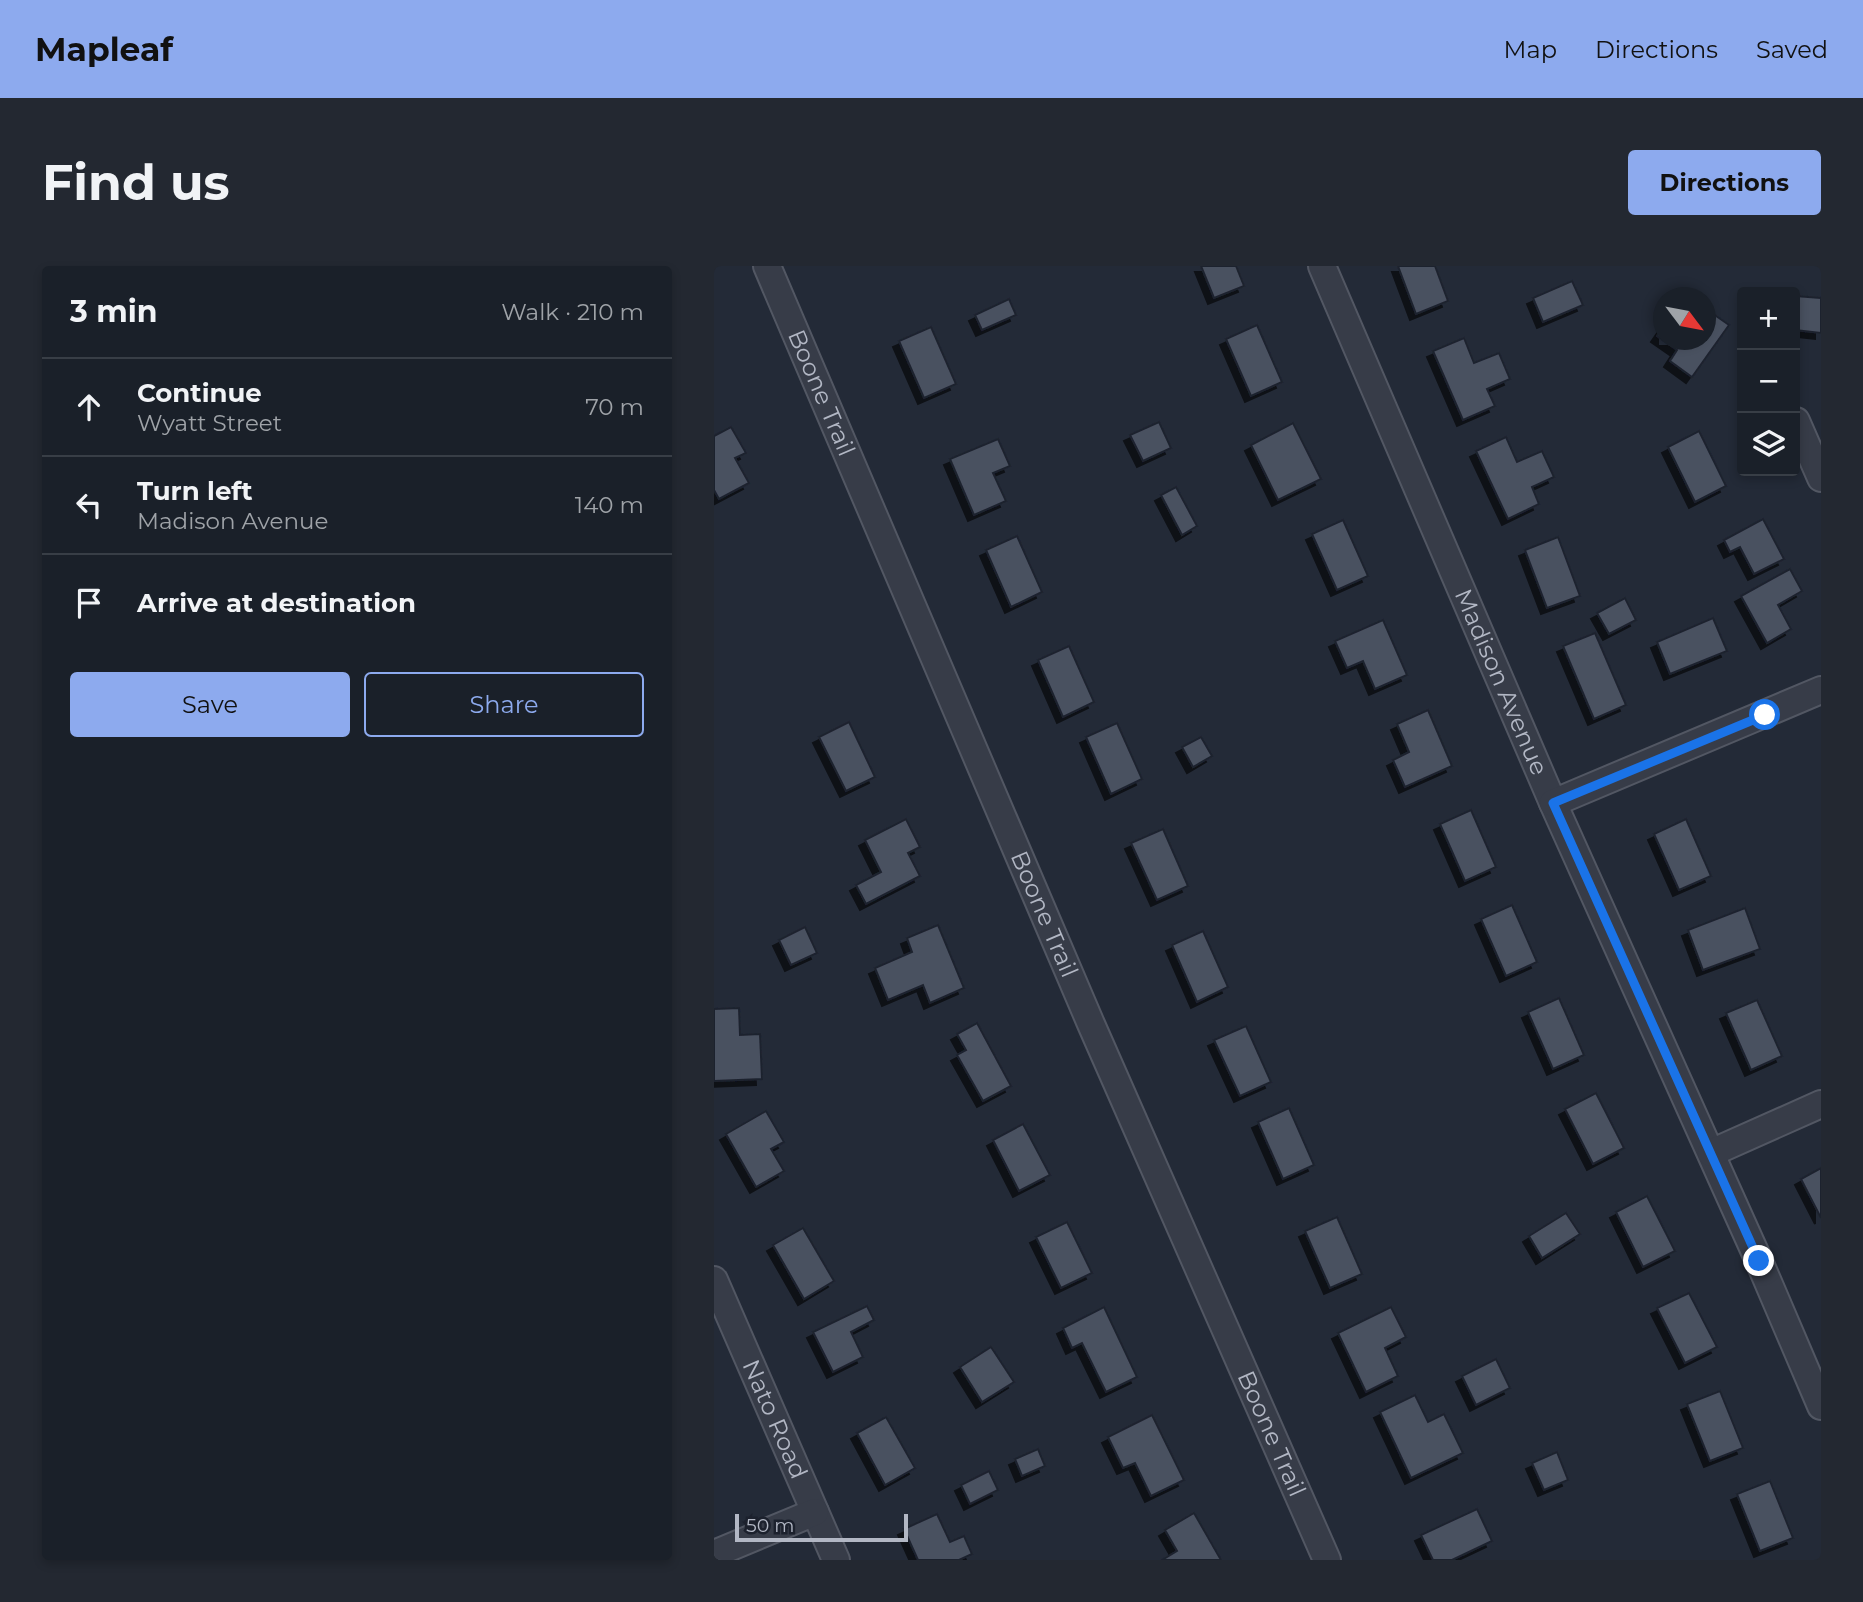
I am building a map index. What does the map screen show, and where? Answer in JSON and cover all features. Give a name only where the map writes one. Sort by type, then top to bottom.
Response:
[{"type":"street","name":"Boone Trail","points":[[767,266],[1091,1024],[1327,1560]]},
{"type":"street","name":"Madison Avenue","points":[[1322,266],[1553,803],[1711,1153],[1821,1406]]},
{"type":"street","points":[[1800,430],[1821,478]]},
{"type":"street","points":[[1553,803],[1821,690]]},
{"type":"street","points":[[1711,1153],[1821,1104]]},
{"type":"street","name":"Nato Road","points":[[714,1280],[836,1560]]},
{"type":"street","points":[[714,1554],[816,1512]]},
{"type":"building","points":[[1201,266],[1236,266],[1244,286],[1214,298]]},
{"type":"building","points":[[1398,266],[1435,266],[1448,301],[1416,314]]},
{"type":"building","points":[[1572,281],[1583,305],[1543,322],[1533,298]]},
{"type":"building","points":[[1800,296],[1821,298],[1821,333],[1800,331]]},
{"type":"building","points":[[1009,299],[1016,315],[982,330],[975,315]]},
{"type":"building","points":[[1716,316],[1729,325],[1716,343]]},
{"type":"building","points":[[1257,325],[1282,382],[1251,396],[1226,339]]},
{"type":"building","points":[[931,327],[956,384],[924,398],[899,341]]},
{"type":"building","points":[[1464,338],[1474,363],[1499,353],[1510,379],[1487,389],[1495,406],[1463,420],[1433,351]]},
{"type":"building","points":[[1677,350],[1711,350],[1692,377],[1670,361]]},
{"type":"building","points":[[1159,422],[1171,448],[1143,461],[1130,435]]},
{"type":"building","points":[[1293,423],[1321,479],[1278,500],[1251,445]]},
{"type":"building","points":[[731,427],[746,453],[735,458],[749,483],[719,499],[714,490],[714,436]]},
{"type":"building","points":[[1699,431],[1726,486],[1695,502],[1668,447]]},
{"type":"building","points":[[1506,437],[1517,462],[1542,451],[1554,477],[1532,487],[1539,504],[1508,519],[1476,451]]},
{"type":"building","points":[[998,439],[1010,466],[993,473],[1006,501],[974,515],[950,459]]},
{"type":"building","points":[[1176,487],[1197,526],[1182,535],[1161,495]]},
{"type":"building","points":[[1763,519],[1784,559],[1754,574],[1740,547],[1730,552],[1724,540]]},
{"type":"building","points":[[1343,520],[1368,576],[1337,590],[1312,534]]},
{"type":"building","points":[[1017,536],[1042,592],[1011,607],[986,550]]},
{"type":"building","points":[[1558,537],[1580,596],[1547,608],[1525,550]]},
{"type":"building","points":[[1790,569],[1802,591],[1778,605],[1791,629],[1767,643],[1741,596]]},
{"type":"building","points":[[1625,598],[1636,620],[1609,634],[1597,613]]},
{"type":"building","points":[[1713,618],[1727,651],[1670,674],[1657,642]]},
{"type":"building","points":[[1383,620],[1407,675],[1375,689],[1363,661],[1347,668],[1335,641]]},
{"type":"building","points":[[1595,633],[1626,705],[1594,719],[1563,646]]},
{"type":"building","points":[[1069,646],[1094,702],[1063,717],[1038,660]]},
{"type":"building","points":[[1428,710],[1452,766],[1405,787],[1393,760],[1409,752],[1397,724]]},
{"type":"building","points":[[849,722],[875,777],[846,791],[819,737]]},
{"type":"building","points":[[1117,723],[1142,779],[1111,794],[1086,737]]},
{"type":"building","points":[[1201,737],[1212,756],[1193,767],[1182,747]]},
{"type":"building","points":[[1471,810],[1496,867],[1465,881],[1440,824]]},
{"type":"building","points":[[906,819],[920,847],[908,853],[920,876],[866,904],[856,885],[881,872],[865,840]]},
{"type":"building","points":[[1686,819],[1711,876],[1679,890],[1654,834]]},
{"type":"building","points":[[1163,829],[1188,886],[1157,900],[1131,843]]},
{"type":"building","points":[[1512,905],[1537,962],[1506,976],[1481,919]]},
{"type":"building","points":[[1745,908],[1760,949],[1703,970],[1688,930]]},
{"type":"building","points":[[938,925],[964,988],[930,1003],[923,985],[888,1000],[875,968],[912,952],[907,938]]},
{"type":"building","points":[[805,927],[817,953],[791,965],[779,940]]},
{"type":"building","points":[[1203,931],[1228,987],[1197,1002],[1172,945]]},
{"type":"building","points":[[1559,998],[1584,1055],[1553,1069],[1528,1012]]},
{"type":"building","points":[[1757,1000],[1782,1056],[1751,1070],[1726,1013]]},
{"type":"building","points":[[739,1008],[740,1035],[760,1034],[762,1079],[714,1081],[714,1009]]},
{"type":"building","points":[[977,1023],[1011,1086],[983,1101],[957,1055],[966,1050],[957,1034]]},
{"type":"building","points":[[1246,1026],[1271,1082],[1240,1096],[1214,1040]]},
{"type":"building","points":[[1596,1093],[1624,1148],[1593,1164],[1565,1109]]},
{"type":"building","points":[[1289,1108],[1314,1165],[1283,1179],[1258,1122]]},
{"type":"building","points":[[766,1111],[784,1142],[771,1149],[784,1171],[756,1187],[726,1134]]},
{"type":"building","points":[[1023,1124],[1050,1175],[1019,1191],[993,1140]]},
{"type":"building","points":[[1821,1168],[1821,1218],[1801,1179]]},
{"type":"building","points":[[1647,1196],[1675,1251],[1643,1267],[1616,1212]]},
{"type":"building","points":[[1566,1213],[1580,1234],[1542,1258],[1529,1236]]},
{"type":"building","points":[[1337,1217],[1362,1274],[1330,1288],[1305,1231]]},
{"type":"building","points":[[1067,1222],[1092,1273],[1061,1288],[1036,1237]]},
{"type":"building","points":[[803,1228],[834,1281],[804,1299],[773,1245]]},
{"type":"building","points":[[1689,1293],[1717,1347],[1685,1363],[1657,1308]]},
{"type":"building","points":[[867,1306],[874,1320],[851,1332],[863,1357],[833,1372],[813,1332]]},
{"type":"building","points":[[1104,1307],[1137,1377],[1106,1392],[1082,1343],[1072,1348],[1063,1328]]},
{"type":"building","points":[[1391,1307],[1406,1337],[1385,1348],[1398,1376],[1366,1392],[1338,1333]]},
{"type":"building","points":[[991,1347],[1014,1382],[982,1402],[960,1367]]},
{"type":"building","points":[[1496,1359],[1510,1388],[1476,1405],[1462,1376]]},
{"type":"building","points":[[1720,1391],[1743,1448],[1710,1461],[1687,1404]]},
{"type":"building","points":[[1415,1395],[1428,1422],[1444,1414],[1463,1453],[1411,1478],[1380,1412]]},
{"type":"building","points":[[1152,1415],[1184,1480],[1151,1496],[1135,1463],[1123,1468],[1108,1437]]},
{"type":"building","points":[[886,1417],[915,1468],[885,1485],[857,1433]]},
{"type":"building","points":[[1038,1449],[1045,1466],[1022,1476],[1015,1459]]},
{"type":"building","points":[[1557,1452],[1568,1480],[1544,1490],[1532,1463]]},
{"type":"building","points":[[989,1471],[998,1490],[970,1504],[961,1485]]},
{"type":"building","points":[[1770,1481],[1793,1538],[1760,1551],[1737,1494]]},
{"type":"building","points":[[1477,1509],[1492,1541],[1452,1560],[1433,1560],[1421,1535]]},
{"type":"building","points":[[1194,1513],[1221,1560],[1162,1560],[1177,1551],[1165,1530]]},
{"type":"building","points":[[937,1514],[950,1542],[964,1536],[972,1554],[959,1560],[918,1560],[904,1529]]},
{"type":"route","points":[[1759,1261],[1553,803],[1765,715]]}]
